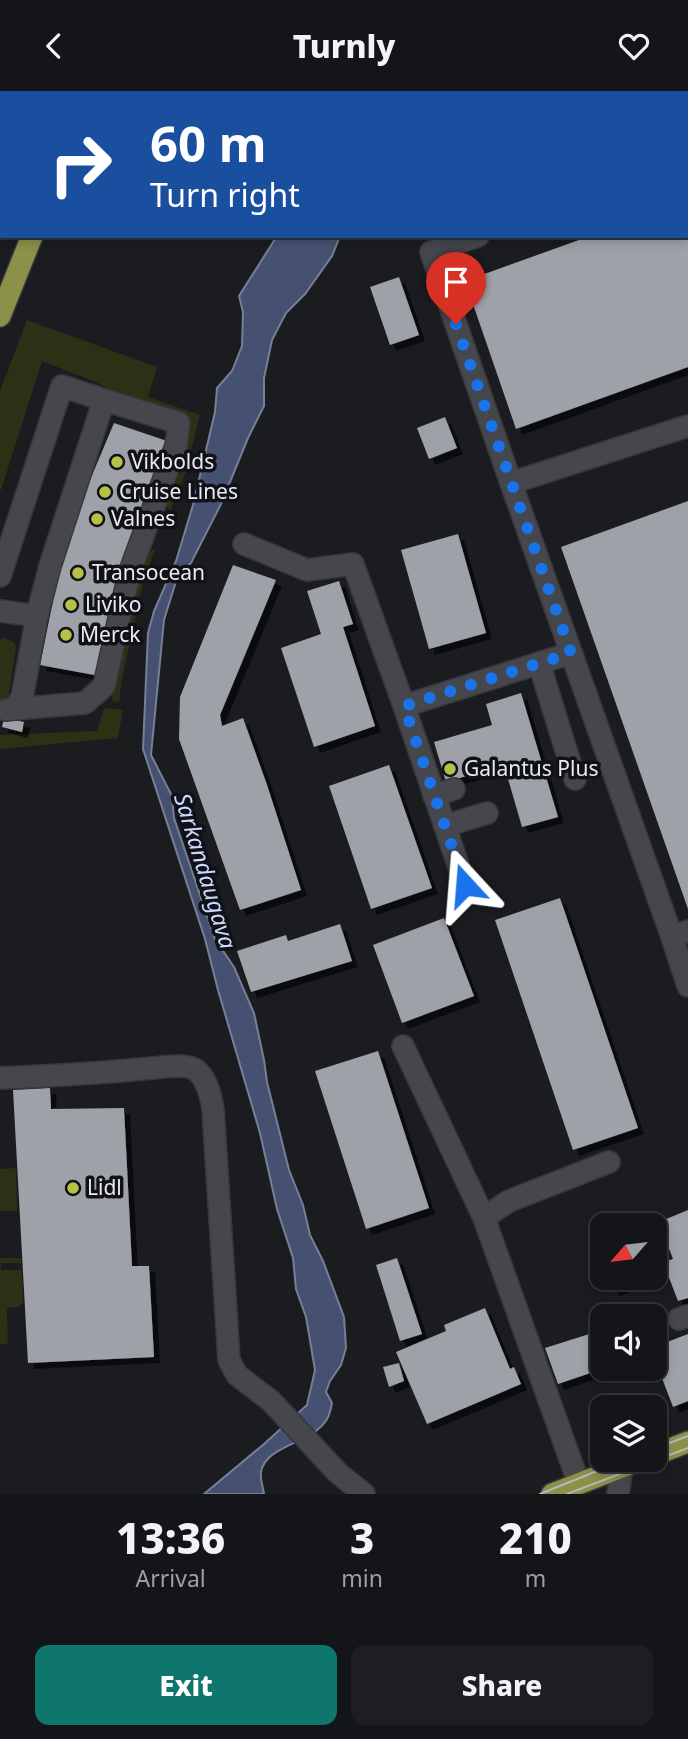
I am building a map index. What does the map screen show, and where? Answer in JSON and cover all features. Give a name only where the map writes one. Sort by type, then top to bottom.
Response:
[{"type":"main road","points":[[0,316],[31,238]]},
{"type":"main road","points":[[667,1450],[688,1442]]},
{"type":"main road","points":[[552,1494],[611,1472]]},
{"type":"lane","points":[[472,238],[431,252],[571,653],[680,934],[688,986]]},
{"type":"lane","points":[[0,576],[62,386],[179,423],[176,446],[129,574],[104,686],[85,703],[7,709]]},
{"type":"lane","points":[[7,709],[22,698],[37,617],[50,566],[104,400]]},
{"type":"lane","points":[[511,483],[688,426]]},
{"type":"lane","points":[[244,544],[307,570],[353,564],[404,706],[444,792],[445,826],[465,885]]},
{"type":"lane","points":[[0,611],[37,617]]},
{"type":"lane","points":[[404,706],[571,653]]},
{"type":"lane","points":[[539,663],[575,779]]},
{"type":"lane","points":[[445,826],[486,813]]},
{"type":"lane","points":[[402,1046],[484,1218],[579,1484]]},
{"type":"lane","points":[[0,1078],[159,1068],[195,1069],[211,1094],[213,1109],[229,1360],[237,1375],[271,1401],[334,1468],[364,1494]]},
{"type":"lane","points":[[484,1218],[509,1201],[609,1163]]},
{"type":"lane","points":[[334,1468],[349,1494]]},
{"type":"lane","points":[[618,1494],[621,1472]]},
{"type":"green space","points":[[27,320],[157,367],[148,397],[200,415],[185,474],[170,511],[163,502],[187,433],[124,396],[42,361],[0,490],[0,391]]},
{"type":"green space","points":[[155,549],[143,583],[119,702],[112,701],[116,667],[145,553]]},
{"type":"green space","points":[[5,638],[15,643],[16,647],[8,700],[0,703],[0,640]]},
{"type":"green space","points":[[104,708],[123,710],[118,738],[0,749],[0,735],[97,731]]},
{"type":"green space","points":[[16,1168],[17,1211],[0,1211],[0,1169]]},
{"type":"green space","points":[[0,1258],[21,1258],[21,1263],[1,1263],[1,1270],[22,1270],[23,1303],[7,1310],[6,1344],[0,1344]]},
{"type":"water","points":[[276,238],[339,238],[332,256],[305,294],[286,313],[272,340],[264,378],[264,406],[221,504],[191,563],[178,575],[164,620],[151,755],[172,796],[174,818],[215,939],[234,967],[254,1013],[267,1082],[289,1170],[303,1205],[310,1235],[344,1317],[346,1348],[341,1365],[326,1392],[332,1403],[327,1419],[311,1434],[280,1450],[264,1463],[261,1475],[264,1494],[204,1494],[307,1405],[315,1370],[306,1317],[296,1289],[293,1258],[277,1209],[260,1133],[205,939],[143,749],[148,633],[154,611],[176,561],[193,505],[215,412],[217,388],[232,371],[242,346],[243,312],[239,296]]},
{"type":"building","points":[[584,238],[688,238],[688,367],[516,429],[465,281]]},
{"type":"building","points":[[399,277],[419,335],[390,345],[370,287]]},
{"type":"building","points":[[445,417],[457,448],[429,459],[417,428]]},
{"type":"building","points":[[114,423],[170,442],[100,676],[40,665],[66,537]]},
{"type":"building","points":[[688,501],[688,909],[561,547]]},
{"type":"building","points":[[458,534],[486,633],[429,649],[401,550]]},
{"type":"building","points":[[233,565],[276,580],[220,715],[222,726],[243,718],[301,890],[240,910],[179,739],[180,697]]},
{"type":"building","points":[[339,581],[353,624],[343,627],[375,726],[314,747],[281,648],[321,634],[307,591]]},
{"type":"building","points":[[521,693],[558,817],[522,827],[504,765],[446,782],[434,742],[492,725],[486,704]]},
{"type":"building","points":[[4,718],[24,722],[22,732],[2,727]]},
{"type":"building","points":[[389,765],[432,888],[371,909],[329,786]]},
{"type":"building","points":[[560,898],[638,1128],[573,1150],[495,920]]},
{"type":"building","points":[[444,918],[474,996],[402,1023],[373,945]]},
{"type":"building","points":[[340,924],[352,961],[251,992],[237,951],[286,935],[288,941]]},
{"type":"building","points":[[378,1051],[429,1208],[366,1229],[315,1071]]},
{"type":"building","name":"Lidl","points":[[50,1088],[51,1109],[124,1108],[132,1266],[149,1266],[154,1357],[28,1363],[13,1090]]},
{"type":"building","points":[[688,1210],[688,1298],[678,1301],[667,1272],[667,1261],[673,1259],[667,1243],[667,1219]]},
{"type":"building","points":[[397,1258],[422,1334],[400,1341],[376,1265]]},
{"type":"building","points":[[485,1308],[510,1369],[514,1367],[521,1384],[427,1424],[396,1352],[446,1331],[444,1325]]},
{"type":"building","points":[[590,1334],[590,1373],[558,1384],[545,1348]]},
{"type":"building","points":[[688,1334],[688,1401],[673,1407],[663,1381],[667,1381],[667,1342]]},
{"type":"building","points":[[399,1363],[404,1381],[389,1387],[383,1367]]},
{"type":"tram line","points":[[667,1444],[688,1436]]},
{"type":"tram line","points":[[567,1494],[688,1448]]},
{"type":"tram line","points":[[540,1494],[595,1472]]},
{"type":"place","name":"Vikbolds","points":[[117,462]]},
{"type":"place","name":"Cruise Lines","points":[[105,492]]},
{"type":"place","name":"Valnes","points":[[97,519]]},
{"type":"place","name":"Transocean","points":[[78,573]]},
{"type":"place","name":"Liviko","points":[[71,605]]},
{"type":"place","name":"Merck","points":[[66,635]]},
{"type":"place","name":"Galantus Plus","points":[[450,769]]},
{"type":"place","name":"Lidl","points":[[73,1188]]},
{"type":"route","points":[[456,324],[571,653],[404,706],[465,885]]},
{"type":"water label","name":"Sarkandaugava","points":[[205,871]]}]
